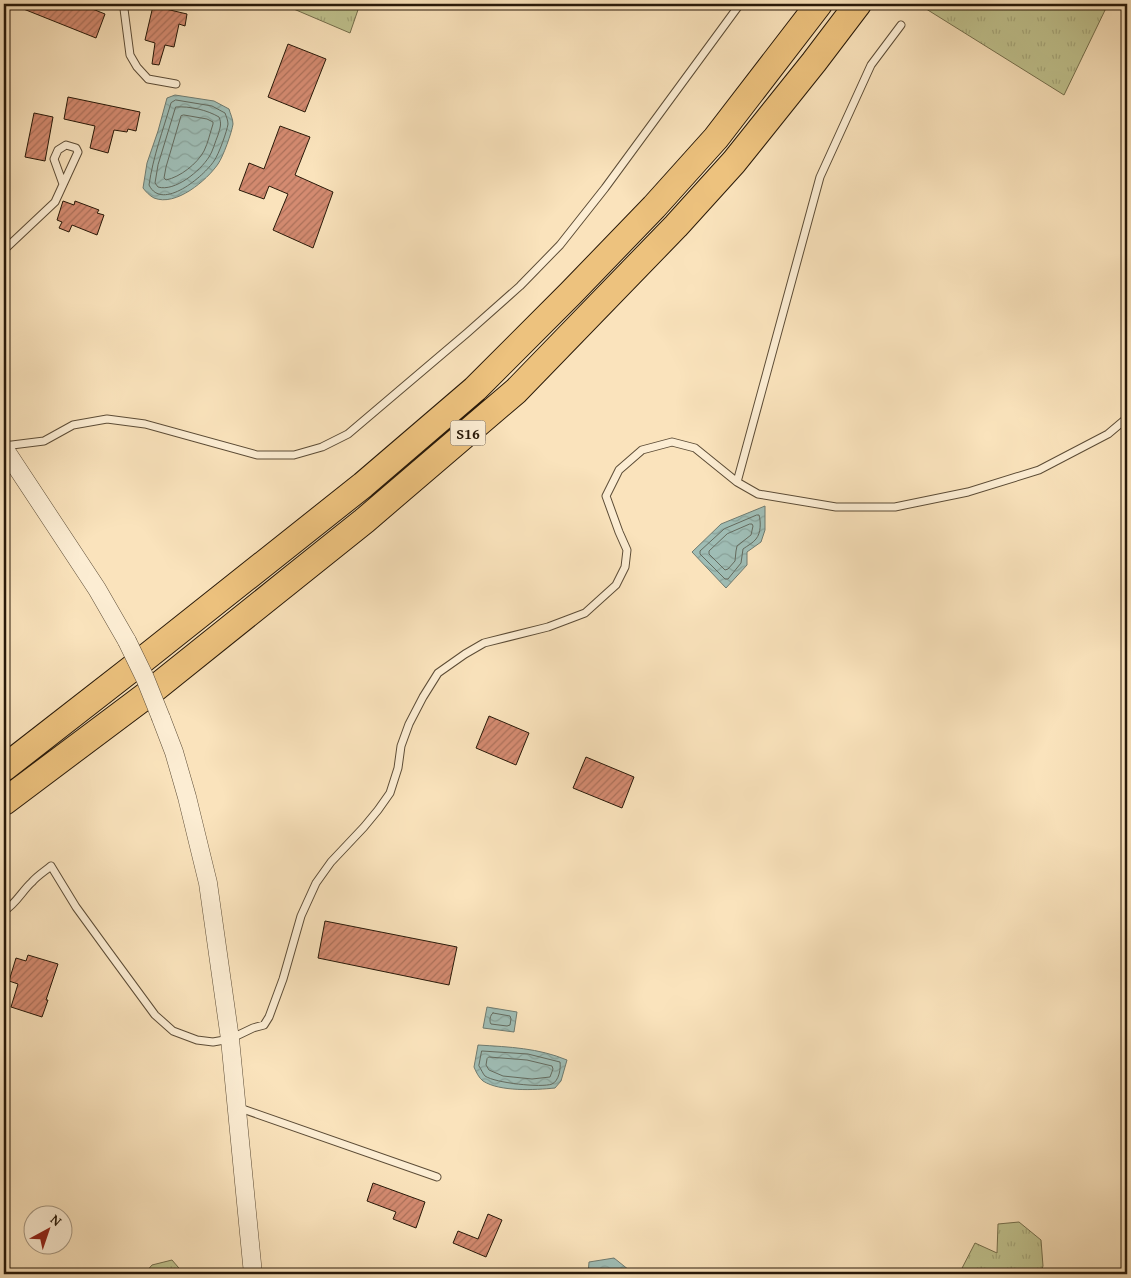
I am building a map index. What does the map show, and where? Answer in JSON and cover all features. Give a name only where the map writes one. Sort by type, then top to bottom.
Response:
[{"type":"highway","name":"S16","points":[[4,768],[363,485],[475,390],[640,221],[716,138],[819,4]]},
{"type":"highway","name":"S16","points":[[4,802],[148,694],[364,521],[516,391],[676,226],[734,162],[858,4]]},
{"type":"street","points":[[4,447],[97,589],[128,642],[145,678],[174,752],[208,883],[230,1039],[253,1274]]},
{"type":"lane","points":[[122,4],[130,55],[137,67],[148,79],[176,84]]},
{"type":"lane","points":[[4,447],[44,441],[72,425],[107,419],[145,424],[257,455],[294,455],[322,447],[348,434],[487,316],[520,286],[560,244],[605,188],[740,4]]},
{"type":"lane","points":[[737,482],[820,177],[871,66],[900,24]]},
{"type":"lane","points":[[4,250],[55,202],[78,152],[76,148],[66,145],[58,150],[54,158],[63,184]]},
{"type":"lane","points":[[4,911],[32,882],[51,866],[76,907],[155,1015],[173,1031],[197,1040],[213,1042],[230,1039],[264,1025],[269,1017],[282,979],[301,916],[316,883],[331,862],[378,810],[390,792],[398,768],[401,746],[409,724],[438,673],[484,643],[548,627],[585,613],[616,585],[626,567],[627,550],[606,496],[619,470],[642,450],[672,442],[695,448],[737,482],[758,494],[836,507],[895,507],[968,492],[1038,470],[1108,434],[1127,418]]},
{"type":"lane","points":[[237,1107],[437,1177]]},
{"type":"green space","points":[[290,4],[360,4],[350,33],[289,7]]},
{"type":"green space","points":[[925,4],[1108,4],[1064,95],[923,7]]},
{"type":"green space","points":[[1019,1222],[1041,1240],[1043,1266],[1040,1274],[959,1274],[975,1243],[997,1253],[998,1224]]},
{"type":"green space","points":[[172,1260],[184,1274],[144,1274],[152,1265]]},
{"type":"water","points":[[175,95],[214,101],[229,109],[233,124],[222,156],[213,170],[190,190],[172,199],[163,200],[154,198],[143,188],[147,163],[167,98]]},
{"type":"water","points":[[765,506],[765,530],[761,542],[747,552],[747,565],[726,588],[692,552],[721,524]]},
{"type":"water","points":[[487,1007],[517,1012],[514,1032],[483,1028]]},
{"type":"water","points":[[478,1045],[513,1047],[567,1060],[561,1081],[555,1088],[538,1089],[508,1089],[490,1085],[482,1080],[474,1067]]},
{"type":"water","points":[[614,1258],[634,1274],[588,1274],[589,1262]]},
{"type":"building","points":[[11,4],[80,4],[105,14],[96,38]]},
{"type":"building","points":[[153,6],[187,14],[185,26],[179,24],[174,47],[165,45],[159,65],[152,64],[155,43],[145,40]]},
{"type":"building","points":[[288,44],[326,59],[305,112],[268,97]]},
{"type":"building","points":[[68,97],[140,112],[136,131],[128,129],[127,132],[114,130],[108,153],[90,148],[95,126],[64,119]]},
{"type":"building","points":[[34,113],[53,117],[45,161],[25,157]]},
{"type":"building","points":[[280,126],[310,137],[295,175],[333,192],[313,248],[273,230],[288,194],[269,186],[264,199],[239,190],[249,163],[264,169]]},
{"type":"building","points":[[63,201],[74,205],[75,201],[99,210],[97,213],[104,215],[97,235],[72,225],[69,232],[59,228],[62,222],[57,220]]},
{"type":"building","points":[[489,716],[529,733],[516,765],[476,748]]},
{"type":"building","points":[[586,757],[634,777],[622,808],[573,788]]},
{"type":"building","points":[[325,921],[457,947],[449,985],[318,958]]},
{"type":"building","points":[[28,955],[58,964],[42,1017],[11,1007],[18,984],[9,981],[16,958],[26,961]]},
{"type":"building","points":[[373,1183],[425,1202],[416,1228],[393,1219],[396,1212],[367,1201]]},
{"type":"building","points":[[488,1214],[502,1220],[486,1257],[453,1243],[458,1231],[478,1239]]}]
